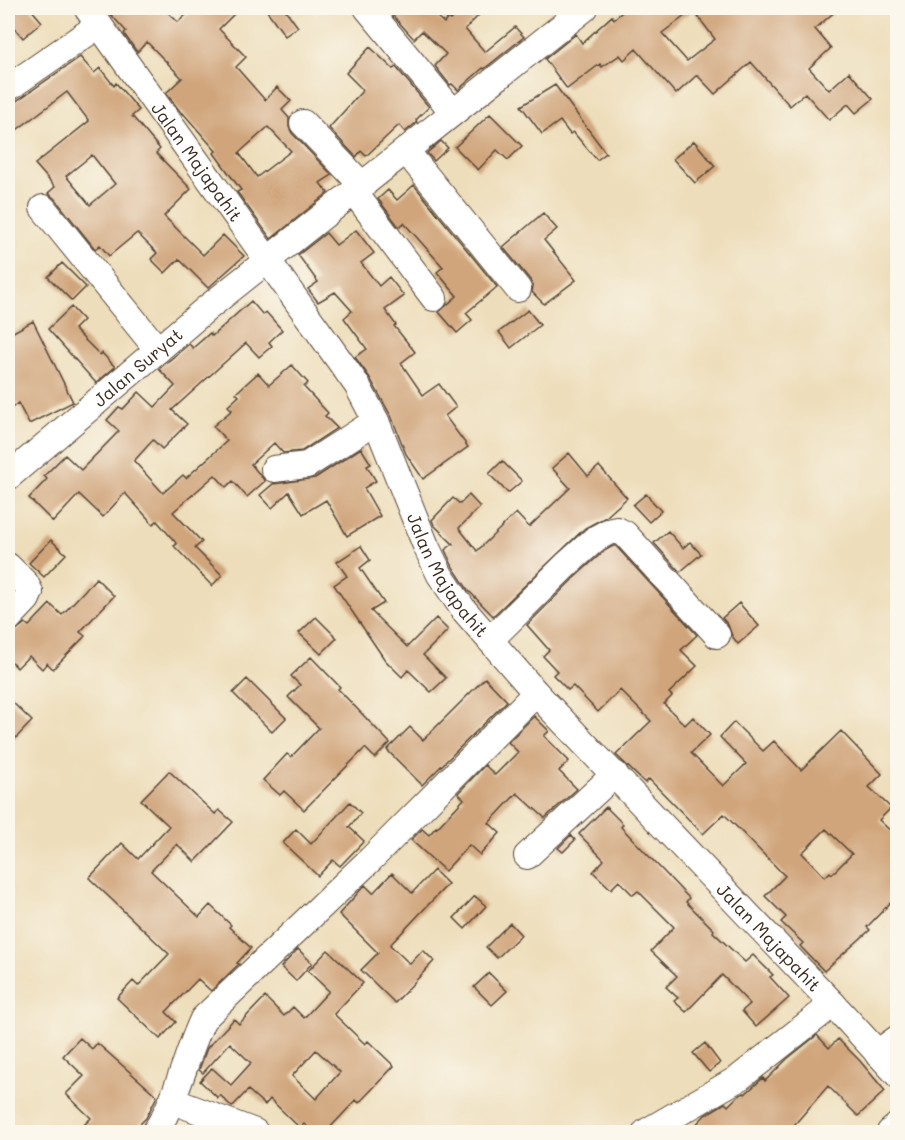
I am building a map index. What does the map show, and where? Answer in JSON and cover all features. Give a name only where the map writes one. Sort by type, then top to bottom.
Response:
[{"type":"street","points":[[367,8],[453,112]]},
{"type":"street","name":"Jalan Suryat","points":[[8,477],[268,260],[585,8]]},
{"type":"street","points":[[8,88],[96,14]]},
{"type":"street","name":"Jalan Majapahit","points":[[96,14],[357,385],[376,421],[426,546],[440,575],[463,609],[536,693],[833,1004],[887,1046],[897,1075]]},
{"type":"street","points":[[303,123],[359,189],[434,298]]},
{"type":"street","points":[[406,151],[518,289]]},
{"type":"street","points":[[43,208],[158,350]]},
{"type":"street","points":[[274,470],[308,465],[376,421]]},
{"type":"street","points":[[490,640],[595,539],[608,531],[617,530],[625,534],[717,635]]},
{"type":"street","points":[[8,566],[26,584],[30,592],[27,599],[8,619]]},
{"type":"street","points":[[155,1132],[176,1093],[191,1046],[203,1019],[371,859],[536,693]]},
{"type":"street","points":[[527,856],[615,774]]},
{"type":"street","points":[[646,1132],[739,1078],[833,1004]]},
{"type":"street","points":[[176,1093],[255,1132]]},
{"type":"street","points":[[890,1132],[897,1125]]},
{"type":"building","points":[[8,8],[30,8],[42,22],[23,38],[8,20]]},
{"type":"building","points":[[105,8],[163,8],[178,22],[194,8],[240,8],[219,29],[246,57],[236,67],[265,100],[277,87],[291,101],[282,110],[289,118],[292,133],[332,175],[320,183],[328,193],[271,239],[237,192],[241,190],[214,153],[216,151],[166,93],[182,78],[147,42],[137,52],[124,34],[126,31]],"holes":[[[268,127],[291,151],[257,177],[239,153]]]},
{"type":"building","points":[[265,8],[284,8],[298,27],[285,36]]},
{"type":"building","points":[[386,8],[427,8],[444,23],[463,8],[486,8],[465,29],[485,52],[515,27],[524,37],[458,90],[452,84],[450,85],[435,66],[446,54],[422,31],[414,39]]},
{"type":"building","points":[[627,8],[839,8],[815,29],[831,48],[809,68],[829,90],[849,72],[873,99],[856,113],[848,104],[829,120],[805,93],[790,106],[751,62],[715,94],[697,75],[676,94],[636,49],[624,60],[620,55],[602,67],[600,64],[567,89],[545,59],[576,34],[582,43],[612,16],[614,19]],"holes":[[[693,10],[715,39],[687,61],[662,33]]]},
{"type":"building","points":[[370,47],[393,69],[396,67],[429,107],[405,132],[399,125],[366,156],[361,151],[356,157],[329,128],[363,90],[346,73]]},
{"type":"building","points":[[80,57],[94,73],[100,68],[114,86],[116,83],[139,110],[132,116],[160,149],[156,153],[191,189],[164,216],[203,255],[223,235],[244,256],[208,288],[179,259],[165,273],[151,259],[157,253],[137,233],[109,256],[100,245],[95,249],[48,193],[55,187],[35,164],[89,121],[67,92],[14,132],[8,124],[8,107]],"holes":[[[92,155],[115,184],[90,205],[66,176]]]},
{"type":"building","points":[[555,85],[606,153],[597,160],[573,132],[570,134],[560,121],[542,134],[521,106]]},
{"type":"building","points":[[490,114],[522,146],[508,160],[497,150],[478,170],[455,147]]},
{"type":"building","points":[[441,141],[448,148],[434,161],[427,153]]},
{"type":"building","points":[[694,141],[715,166],[695,183],[673,159]]},
{"type":"building","points":[[414,185],[497,287],[466,313],[472,320],[457,333],[439,312],[457,296],[437,272],[443,267],[404,223],[399,227],[378,199],[388,190],[397,200]]},
{"type":"building","points":[[543,213],[557,229],[544,240],[576,280],[544,304],[532,292],[533,286],[530,280],[503,247]]},
{"type":"building","points":[[356,230],[374,253],[361,263],[379,286],[389,277],[404,296],[385,310],[396,325],[394,326],[415,352],[401,363],[423,395],[439,384],[456,407],[445,416],[468,447],[423,479],[406,454],[392,418],[370,378],[355,357],[367,349],[344,318],[352,311],[335,292],[318,302],[308,289],[318,282],[298,255],[326,233],[336,245]]},
{"type":"building","points":[[62,263],[86,287],[72,301],[48,277]]},
{"type":"building","points":[[251,301],[263,315],[266,312],[282,330],[269,342],[272,346],[259,357],[246,343],[172,410],[187,424],[162,449],[153,440],[134,461],[163,493],[183,475],[186,478],[227,441],[213,426],[232,410],[228,406],[239,396],[236,393],[258,373],[269,385],[292,365],[308,383],[304,387],[328,413],[325,416],[337,428],[302,451],[283,453],[274,443],[251,464],[265,481],[247,497],[233,481],[226,487],[215,475],[173,512],[202,542],[195,548],[222,575],[212,586],[174,546],[177,544],[157,521],[153,524],[125,493],[103,517],[79,494],[53,522],[29,498],[47,479],[44,476],[65,455],[81,470],[119,431],[107,420],[119,407],[123,409],[139,392],[155,407],[175,386],[159,369],[189,344],[193,348],[210,333],[212,336]]},
{"type":"building","points":[[71,307],[83,320],[74,329],[115,367],[96,383],[48,329]]},
{"type":"building","points":[[528,310],[540,325],[511,348],[499,332]]},
{"type":"building","points":[[33,321],[73,402],[29,424],[18,403],[8,411],[8,335]]},
{"type":"building","points":[[361,448],[371,464],[367,466],[376,481],[364,488],[380,516],[347,536],[326,500],[303,514],[289,492],[272,508],[260,495],[273,484],[315,478]]},
{"type":"building","points":[[569,453],[588,476],[599,466],[627,498],[606,517],[585,528],[493,616],[468,590],[453,567],[445,550],[453,544],[432,520],[453,498],[460,504],[469,495],[480,507],[459,528],[477,551],[516,513],[529,527],[570,488],[552,468]]},
{"type":"building","points":[[502,461],[522,481],[508,493],[489,474]]},
{"type":"building","points":[[646,494],[661,511],[649,522],[633,505]]},
{"type":"building","points":[[668,531],[683,548],[690,542],[701,554],[680,572],[654,543]]},
{"type":"building","points":[[51,540],[66,554],[44,577],[29,563]]},
{"type":"building","points":[[361,546],[370,560],[360,568],[384,603],[371,611],[407,647],[436,618],[448,630],[423,655],[446,678],[431,692],[408,670],[402,677],[385,660],[334,585],[347,576],[337,562]]},
{"type":"building","points":[[616,546],[697,635],[681,650],[697,666],[669,693],[672,696],[664,704],[685,725],[693,717],[710,735],[691,753],[723,786],[746,764],[720,737],[734,722],[763,751],[774,741],[801,770],[841,731],[882,774],[869,787],[891,808],[879,820],[897,837],[897,896],[867,927],[870,930],[824,971],[800,946],[803,943],[781,922],[786,917],[765,896],[785,876],[724,814],[703,834],[649,779],[645,783],[616,755],[651,721],[620,690],[598,712],[573,686],[568,690],[553,675],[557,671],[543,656],[549,650],[527,625],[604,551]],"holes":[[[826,829],[852,854],[832,874],[830,872],[825,877],[802,853]]]},
{"type":"building","points":[[96,578],[114,596],[80,632],[85,636],[53,669],[47,663],[42,669],[29,656],[17,668],[8,658],[8,638],[12,633],[25,623],[29,626],[50,604],[62,615]]},
{"type":"building","points":[[739,603],[759,626],[738,644],[722,618]]},
{"type":"building","points":[[316,617],[337,638],[321,654],[299,633]]},
{"type":"building","points":[[311,657],[390,743],[375,758],[365,748],[304,810],[284,791],[280,795],[263,780],[287,754],[291,757],[319,728],[288,697],[300,685],[291,676]]},
{"type":"building","points":[[485,678],[507,701],[422,785],[387,750],[410,727],[423,740]]},
{"type":"building","points":[[247,679],[286,718],[272,732],[233,693]]},
{"type":"building","points":[[8,698],[32,721],[15,739],[8,732]]},
{"type":"building","points":[[534,716],[549,731],[544,736],[569,761],[559,771],[577,789],[545,818],[517,793],[489,823],[500,833],[480,855],[469,845],[445,871],[411,840],[422,829],[429,835],[437,828],[464,799],[458,793],[485,765],[495,775],[518,752],[508,742]]},
{"type":"building","points":[[169,771],[215,814],[219,810],[233,822],[195,862],[177,844],[151,871],[199,917],[210,905],[251,948],[237,963],[239,964],[211,991],[198,979],[166,1012],[176,1022],[160,1039],[117,998],[133,981],[138,986],[169,954],[89,878],[122,843],[138,859],[169,826],[141,800]]},
{"type":"building","points":[[350,802],[361,813],[349,827],[364,841],[340,866],[333,860],[318,876],[283,843],[296,829],[311,844]]},
{"type":"building","points":[[606,807],[623,824],[621,827],[689,898],[686,902],[714,930],[713,932],[745,962],[753,955],[773,975],[770,977],[789,998],[756,1027],[742,1011],[750,1004],[722,975],[686,1012],[674,1001],[678,998],[666,987],[677,976],[651,951],[674,927],[638,891],[633,895],[619,881],[611,889],[593,872],[604,860],[579,834]]},
{"type":"building","points":[[571,835],[575,840],[563,852],[558,848]]},
{"type":"building","points":[[434,870],[448,884],[390,945],[410,964],[423,950],[434,961],[395,1003],[361,970],[378,953],[339,914],[365,885],[373,893],[392,873],[412,893]]},
{"type":"building","points":[[475,896],[486,906],[465,929],[454,918]]},
{"type":"building","points":[[510,923],[521,935],[497,958],[486,947]]},
{"type":"building","points":[[298,949],[312,963],[296,981],[281,967]]},
{"type":"building","points":[[328,950],[363,983],[334,1014],[365,1044],[368,1041],[394,1066],[359,1103],[356,1100],[326,1132],[313,1132],[304,1124],[300,1128],[270,1099],[265,1105],[248,1090],[232,1107],[220,1095],[218,1098],[200,1081],[212,1068],[231,1085],[251,1063],[230,1043],[203,1073],[199,1070],[207,1048],[234,1019],[239,1024],[265,997],[284,1016],[293,1007],[304,1018],[329,991],[308,971]],"holes":[[[316,1050],[340,1072],[316,1099],[292,1076]]]},
{"type":"building","points":[[489,973],[507,991],[492,1005],[474,987]]},
{"type":"building","points":[[817,1035],[829,1048],[838,1039],[885,1091],[858,1116],[828,1086],[788,1132],[689,1132],[705,1115],[725,1103],[728,1106],[763,1078],[765,1081],[787,1059]]},
{"type":"building","points":[[80,1038],[92,1049],[97,1043],[157,1096],[146,1118],[132,1132],[77,1132],[91,1118],[66,1094],[84,1076],[63,1056]]},
{"type":"building","points":[[705,1043],[720,1063],[709,1072],[693,1053]]}]
